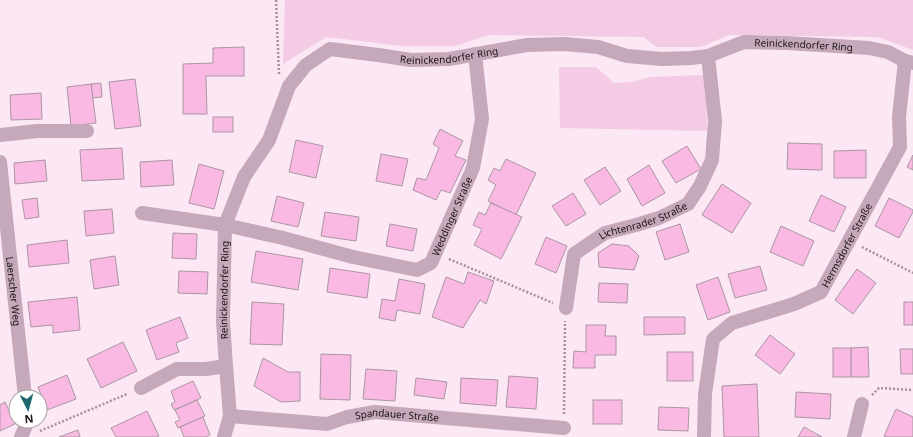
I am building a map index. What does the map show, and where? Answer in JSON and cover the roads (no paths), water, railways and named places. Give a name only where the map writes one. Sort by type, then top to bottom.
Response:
[{"type":"street","name":"Reinickendorfer Ring","points":[[224,437],[230,416],[223,321],[224,225],[244,177],[269,140],[289,86],[306,64],[330,49],[411,60],[448,58],[527,45],[564,44],[598,47],[627,56],[662,59],[708,56],[744,42],[869,48],[888,52],[909,62]]},
{"type":"street","name":"Weddinger Straße","points":[[142,213],[224,225],[283,238],[353,257],[417,270],[431,263],[473,168],[482,119],[475,54]]},
{"type":"street","name":"Lichtenrader Straße","points":[[566,308],[574,254],[605,233],[636,226],[659,218],[688,204],[700,186],[712,160],[715,121],[708,56]]},
{"type":"street","name":"Hermsdorfer Straße","points":[[704,437],[705,394],[713,339],[732,323],[794,304],[821,292],[900,147],[899,117],[909,62]]},
{"type":"street","points":[[0,135],[37,131],[87,132]]},
{"type":"street","name":"Laerscher Weg","points":[[0,162],[24,389]]},
{"type":"street","points":[[141,388],[177,369],[206,369],[226,366]]},
{"type":"street","points":[[854,437],[862,404]]},
{"type":"street","name":"Spandauer Straße","points":[[230,416],[327,424],[347,417],[375,412],[564,428]]}]
